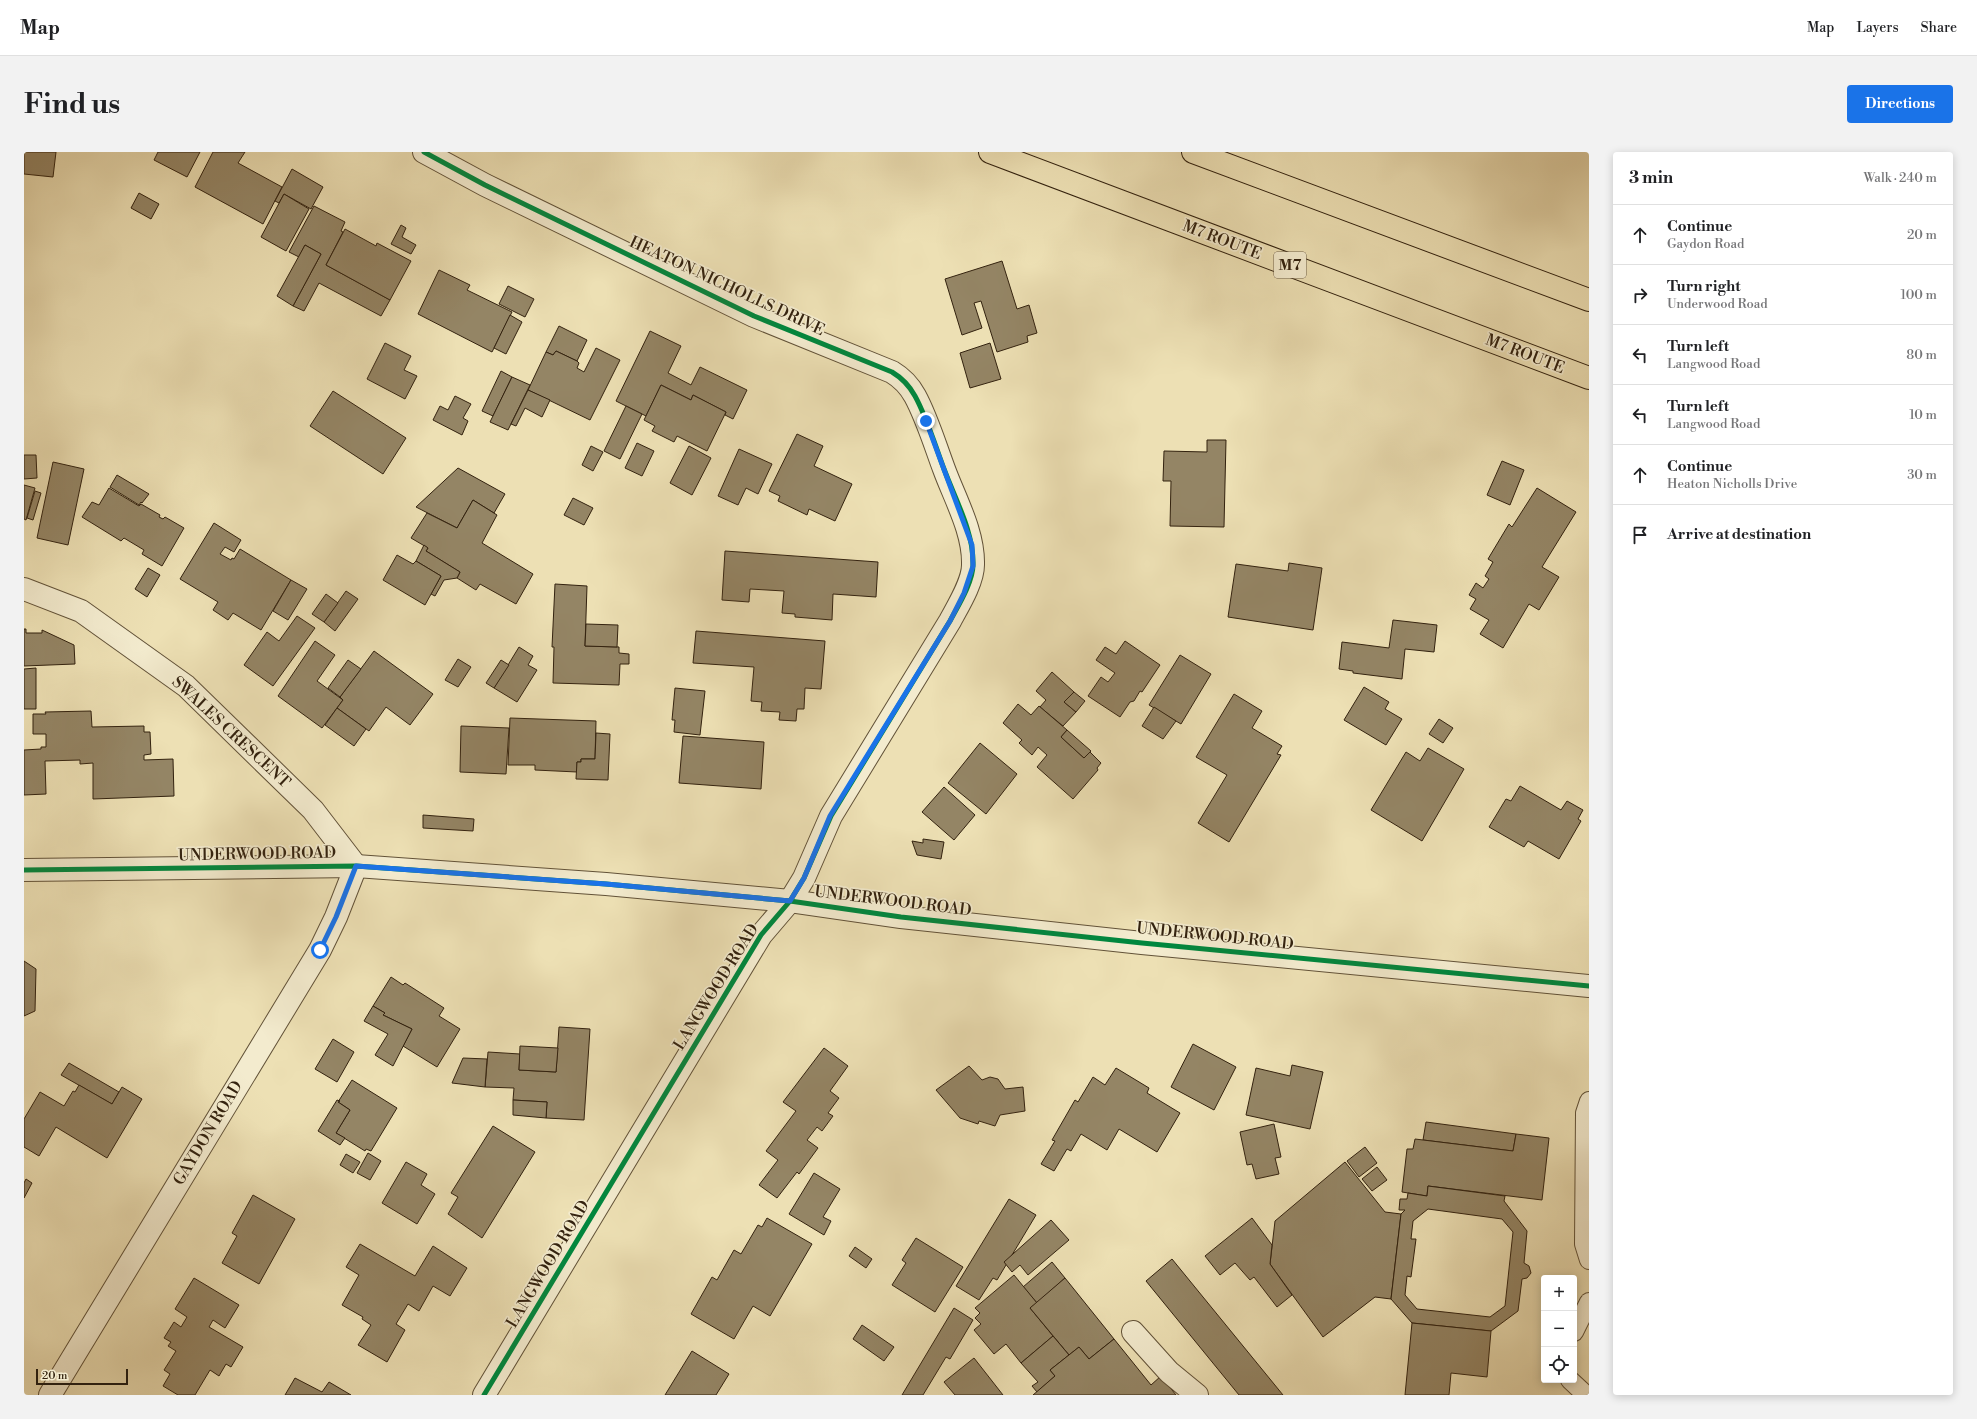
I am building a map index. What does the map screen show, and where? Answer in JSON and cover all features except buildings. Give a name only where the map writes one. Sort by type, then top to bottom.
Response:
[{"type":"highway","name":"M7 ROUTE","points":[[990,152],[1589,378]]},
{"type":"highway","points":[[1193,152],[1589,300]]},
{"type":"street","name":"HEATON NICHOLLS DRIVE","points":[[424,152],[485,185],[754,316],[892,372],[903,379],[914,395],[926,421],[972,545]]},
{"type":"street","name":"LANGWOOD ROAD","points":[[484,1395],[761,935],[790,901],[804,878],[830,816],[950,621],[964,593],[973,566],[972,545]]},
{"type":"street","name":"SWALES CRESCENT","points":[[24,589],[81,611],[186,686],[313,810],[356,866]]},
{"type":"street","name":"UNDERWOOD ROAD","points":[[24,870],[356,866],[606,884],[790,901],[901,916],[1134,942],[1589,986]]},
{"type":"street","name":"GAYDON ROAD","points":[[50,1395],[320,950],[336,917],[356,866]]},
{"type":"street","points":[[1133,1332],[1169,1372],[1197,1395]]},
{"type":"lane","points":[[1589,1101],[1585,1113],[1587,1196],[1584,1244],[1589,1260]]},
{"type":"lane","points":[[1577,1326],[1589,1302]]},
{"type":"lane","points":[[1573,1383],[1586,1395]]},
{"type":"cycle path","points":[[424,152],[485,185],[754,316],[892,372],[899,377],[913,392],[931,432],[967,528],[973,565],[971,579],[961,601],[831,816],[804,878],[790,901],[761,935],[484,1395]]},
{"type":"cycle path","points":[[24,870],[356,866],[606,884],[790,901],[901,917],[1142,943],[1589,986]]},
{"type":"route","points":[[320,950],[336,917],[356,866],[606,884],[790,901],[804,878],[830,816],[950,621],[964,593],[973,566],[972,545],[926,421]]}]
